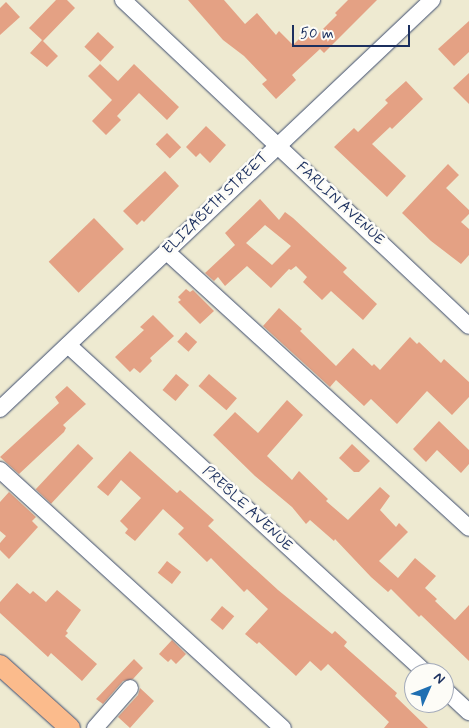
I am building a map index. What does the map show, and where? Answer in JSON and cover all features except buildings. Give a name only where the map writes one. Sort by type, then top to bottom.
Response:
[{"type":"main road","points":[[0,665],[70,728]]},
{"type":"street","name":"FARLIN AVENUE","points":[[123,0],[469,326]]},
{"type":"street","name":"ELIZABETH STREET","points":[[0,409],[432,0]]},
{"type":"street","points":[[167,252],[469,528]]},
{"type":"street","name":"PREBLE AVENUE","points":[[68,345],[415,663]]},
{"type":"street","points":[[0,470],[283,728]]},
{"type":"street","points":[[95,728],[130,688]]},
{"type":"street","points":[[454,698],[469,712]]}]
